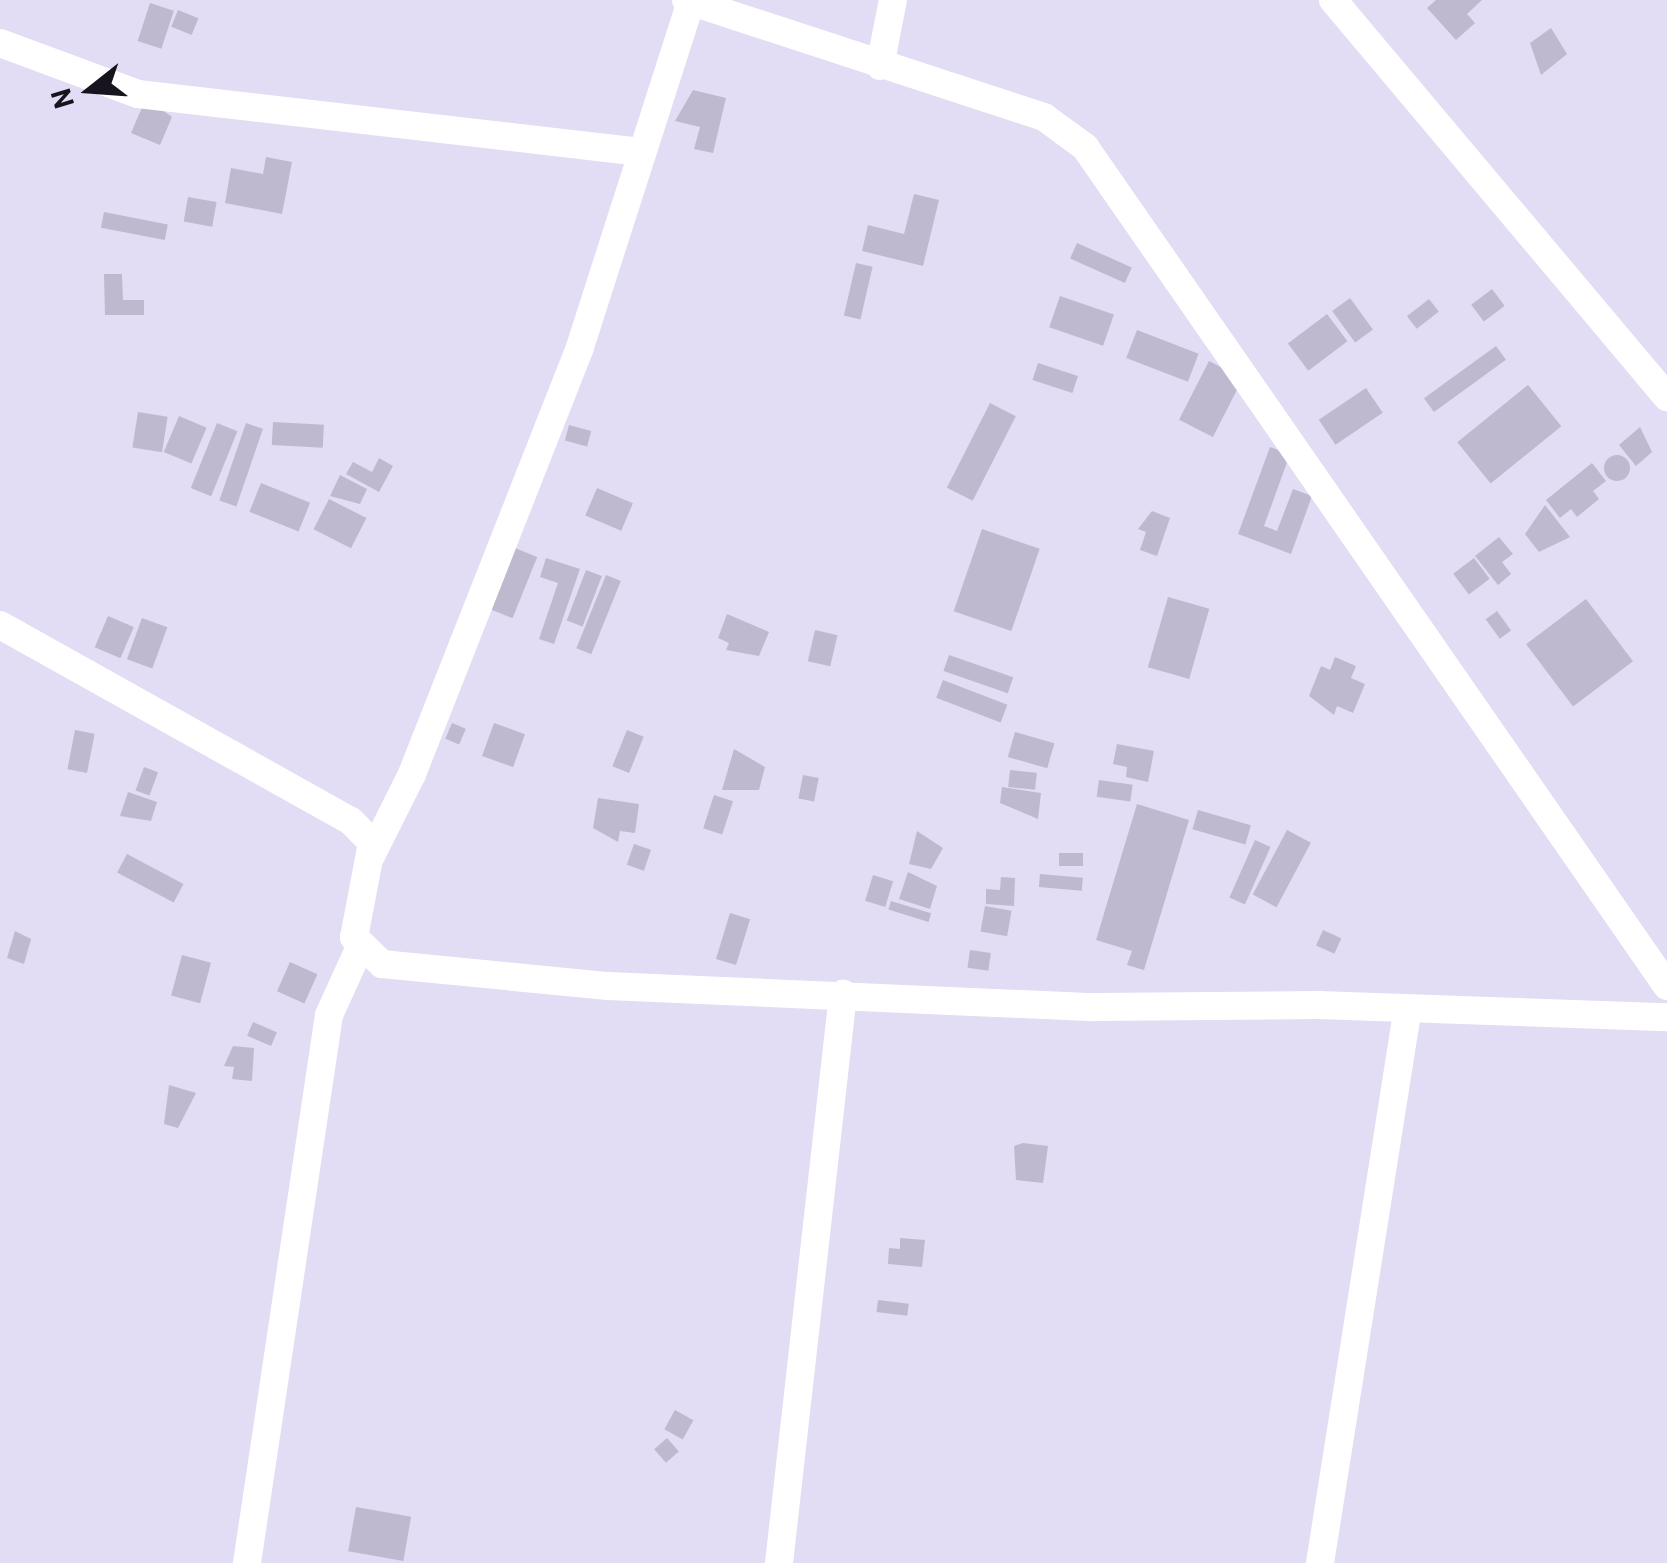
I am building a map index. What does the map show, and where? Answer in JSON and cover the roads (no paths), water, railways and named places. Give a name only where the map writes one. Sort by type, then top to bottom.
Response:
[{"type":"street","points":[[880,66],[894,0]]},
{"type":"street","points":[[1333,0],[1667,397]]},
{"type":"street","points":[[247,1563],[329,1015],[359,949],[352,923],[371,856],[412,774],[580,347],[688,1],[1044,117],[1085,146],[1667,986]]},
{"type":"street","points":[[0,43],[138,94],[641,152]]},
{"type":"street","points":[[0,626],[331,807],[372,843],[371,856]]},
{"type":"street","points":[[359,949],[382,964],[608,986],[1407,1013],[1667,1017]]},
{"type":"street","points":[[778,1563],[842,994]]},
{"type":"street","points":[[1320,1563],[1407,1013]]}]
